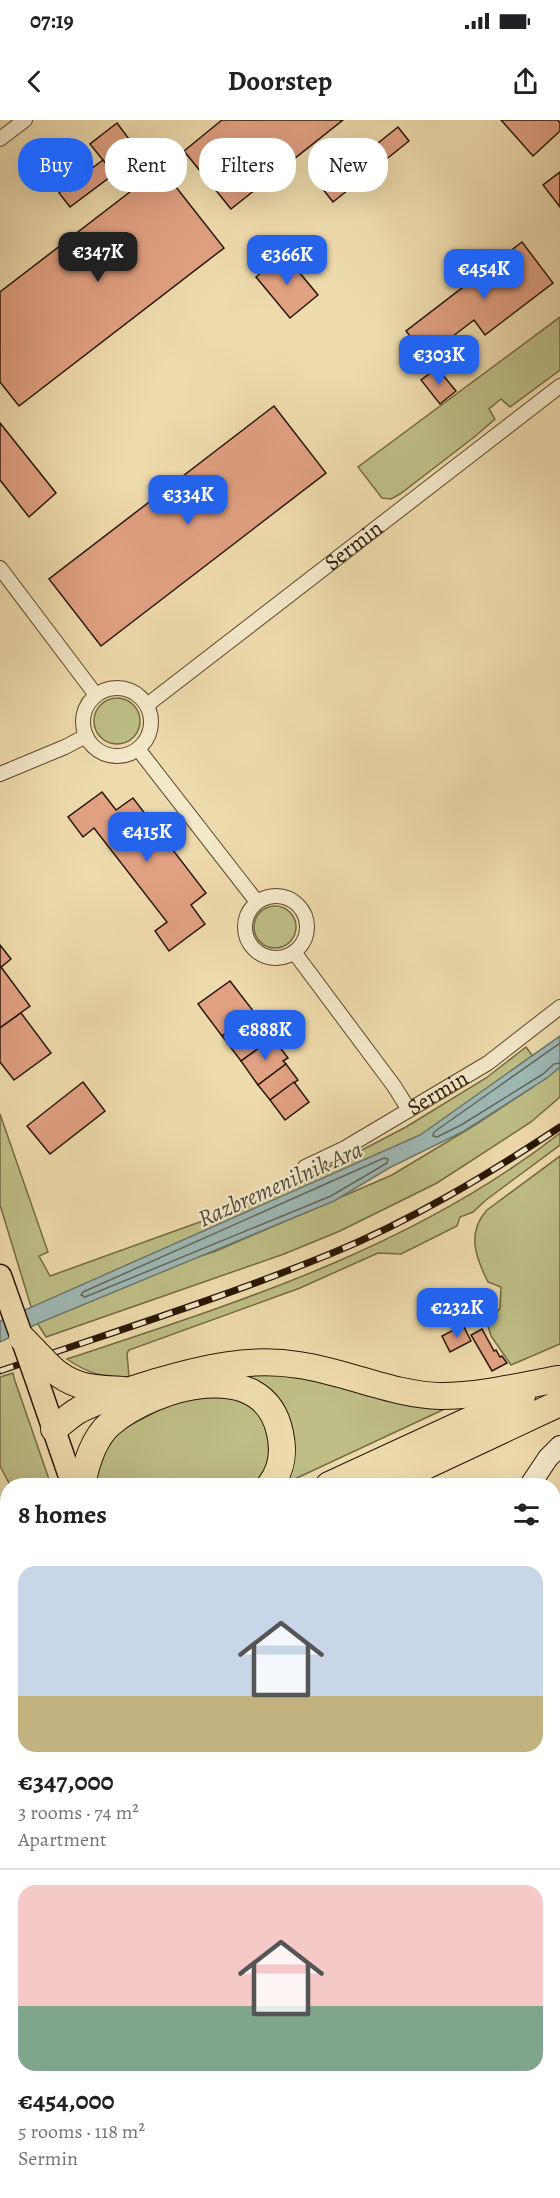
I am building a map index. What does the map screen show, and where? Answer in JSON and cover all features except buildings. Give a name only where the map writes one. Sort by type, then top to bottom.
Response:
[{"type":"highway","points":[[22,1338],[42,1370],[81,1387],[129,1390]]},
{"type":"highway","points":[[54,1429],[77,1411],[129,1390],[188,1372],[234,1363],[268,1361],[299,1365],[383,1386],[440,1396],[559,1387]]},
{"type":"highway","points":[[54,1429],[83,1430],[109,1424],[148,1401],[188,1387],[210,1384],[234,1385],[249,1390],[262,1399],[278,1421],[283,1448],[275,1478]]},
{"type":"highway","points":[[345,1478],[559,1387]]},
{"type":"highway","points":[[397,1478],[559,1387]]},
{"type":"highway","points":[[83,1478],[86,1463],[109,1424]]},
{"type":"main road","points":[[0,1277],[22,1338]]},
{"type":"main road","points":[[42,1370],[54,1429],[71,1478]]},
{"type":"street","points":[[0,140],[25,120]]},
{"type":"street","name":"Sermin","points":[[147,705],[560,386]]},
{"type":"street","points":[[0,568],[96,695]]},
{"type":"street","points":[[114,688],[123,688],[141,697],[147,705],[151,724],[149,733],[138,748],[129,754],[109,754],[91,744],[86,735],[83,718],[85,710],[96,695],[114,688]]},
{"type":"street","points":[[0,774],[65,747],[86,735]]},
{"type":"street","points":[[138,748],[257,902]]},
{"type":"street","points":[[267,897],[283,897],[290,899],[300,908],[306,919],[307,928],[305,938],[294,952],[278,958],[270,958],[262,955],[249,944],[244,928],[245,920],[248,912],[257,902],[267,897]]},
{"type":"street","points":[[294,952],[394,1086],[409,1110]]},
{"type":"street","name":"Sermin","points":[[305,1167],[345,1148],[488,1063],[560,1007]]},
{"type":"street","points":[[535,1478],[548,1458],[560,1446]]},
{"type":"green space","points":[[560,317],[560,370],[510,407],[501,399],[489,409],[495,419],[473,438],[400,494],[391,499],[382,498],[358,467]]},
{"type":"green space","points":[[117,698],[133,705],[140,721],[133,737],[117,744],[101,737],[94,721],[101,705]]},
{"type":"green space","points":[[275,906],[283,907],[290,912],[295,919],[295,935],[290,942],[283,947],[275,948],[267,947],[260,942],[255,935],[254,927],[255,919],[260,912],[267,907]]},
{"type":"green space","points":[[526,1047],[537,1062],[455,1119],[185,1244],[134,1262],[32,1310],[0,1205],[0,1114],[48,1252],[39,1256],[50,1276],[233,1210],[341,1161],[406,1127],[486,1078]]},
{"type":"green space","points":[[560,1061],[560,1097],[531,1122],[437,1183],[340,1231],[284,1254],[46,1337],[36,1321],[135,1278],[216,1251],[392,1175],[533,1087]]},
{"type":"green space","points":[[560,1133],[560,1145],[473,1212],[460,1217],[457,1226],[401,1254],[378,1253],[300,1288],[129,1350],[127,1353],[129,1377],[96,1374],[67,1359],[260,1293],[386,1240],[504,1173]]},
{"type":"green space","points":[[560,1156],[560,1344],[511,1365],[491,1336],[488,1326],[500,1308],[501,1287],[488,1282],[480,1264],[475,1246],[477,1228],[487,1210]]},
{"type":"green space","points":[[285,1370],[449,1407],[297,1478],[283,1478],[290,1425],[227,1374]]},
{"type":"green space","points":[[13,1373],[49,1478],[6,1478],[0,1466],[0,1377]]},
{"type":"green space","points":[[214,1392],[239,1399],[256,1410],[266,1426],[271,1443],[269,1464],[262,1478],[93,1478],[113,1434],[180,1399]]},
{"type":"water","points":[[560,1036],[560,1067],[547,1078],[464,1131],[389,1168],[334,1201],[39,1323],[0,1342],[0,1321],[420,1135]]},
{"type":"railway","points":[[0,1371],[248,1286],[360,1241],[448,1196],[560,1127]]},
{"type":"water label","name":"Razbremenilnik Ara","points":[[280,1184]]}]
